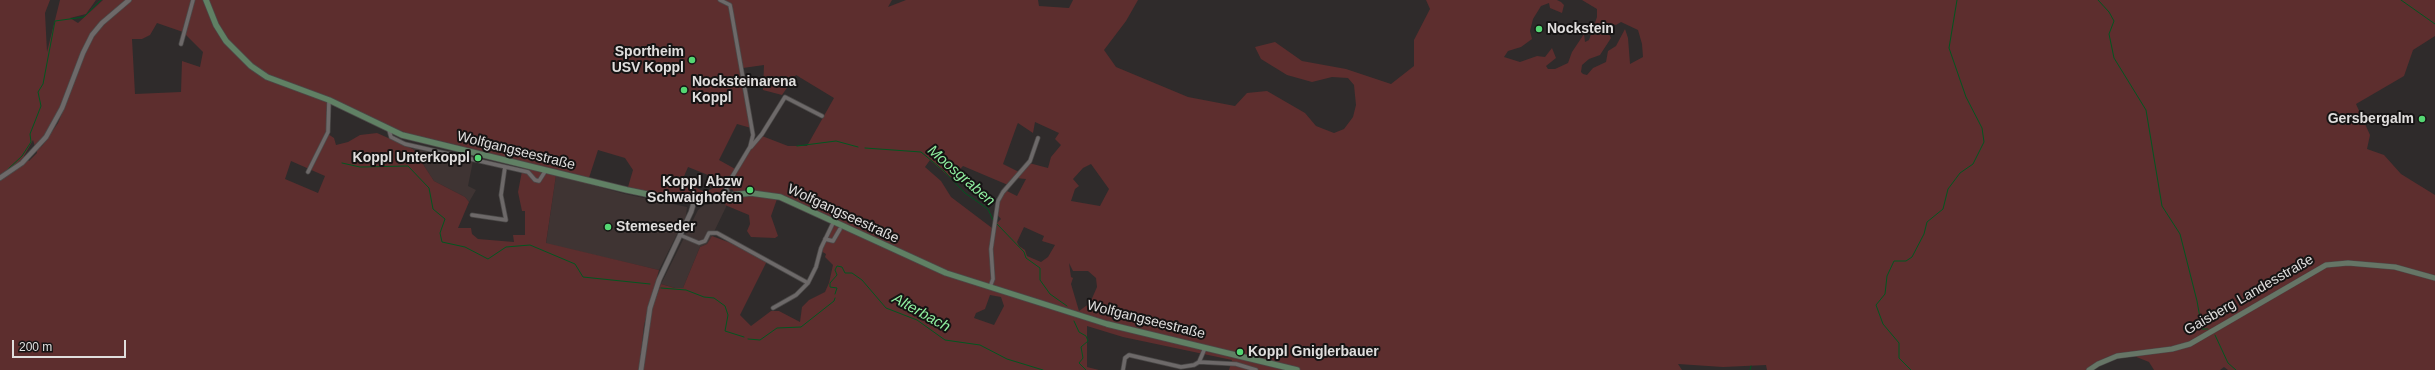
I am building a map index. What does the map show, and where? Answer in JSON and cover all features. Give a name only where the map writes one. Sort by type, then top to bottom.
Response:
[{"type":"main road","name":"Wolfgangseestraße","points":[[206,0],[216,25],[226,41],[251,66],[285,85],[329,100],[389,130],[418,140],[666,198],[695,199],[751,193],[780,197],[923,264],[990,287],[1106,324],[1297,370]]},
{"type":"main road","name":"Gaisberg Landesstraße","points":[[2089,370],[2110,359],[2172,349],[2195,341],[2326,265],[2348,263],[2395,267],[2435,278]]},
{"type":"street","points":[[0,178],[22,163],[46,137],[60,113],[83,53],[92,35],[102,23],[129,0]]},
{"type":"street","points":[[181,44],[193,0]]},
{"type":"street","points":[[720,0],[730,5],[735,28],[753,135],[750,148]]},
{"type":"street","points":[[729,195],[726,187],[750,148],[762,134],[785,97],[822,116]]},
{"type":"street","points":[[308,172],[328,132],[329,100]]},
{"type":"street","points":[[389,130],[391,137],[405,144],[528,172],[535,180],[539,181],[546,170]]},
{"type":"street","points":[[990,287],[993,279],[991,249],[998,201],[1003,192],[1030,161],[1038,138]]},
{"type":"street","points":[[472,215],[506,220],[501,195],[505,167]]},
{"type":"street","points":[[641,370],[650,308],[662,274],[691,212],[695,199]]},
{"type":"street","points":[[773,308],[796,295],[808,283],[816,267],[825,239],[834,221]]},
{"type":"street","points":[[825,239],[833,241],[840,229]]},
{"type":"street","points":[[680,235],[699,243],[705,241],[709,233],[717,233],[808,283]]},
{"type":"street","points":[[1199,362],[1205,348]]},
{"type":"street","points":[[1123,370],[1125,358],[1129,355],[1181,367],[1199,362],[1236,364],[1256,370]]},
{"type":"shaded area","points":[[0,0],[50,0],[45,13],[47,52],[60,0],[96,0],[86,14],[70,18],[78,23],[103,0],[892,0],[888,7],[906,0],[1038,0],[1039,6],[1069,8],[1073,0],[1138,0],[1126,21],[1104,50],[1116,67],[1188,97],[1235,106],[1247,93],[1267,91],[1305,113],[1316,126],[1334,133],[1344,129],[1353,117],[1356,105],[1354,85],[1348,78],[1332,77],[1312,82],[1287,75],[1261,59],[1255,47],[1275,42],[1302,61],[1346,69],[1391,84],[1414,66],[1414,40],[1430,9],[1426,0],[1557,0],[1561,2],[1564,5],[1562,13],[1550,8],[1549,3],[1541,6],[1533,19],[1530,31],[1532,39],[1521,47],[1508,51],[1504,57],[1520,62],[1537,56],[1545,57],[1552,48],[1556,58],[1546,66],[1548,69],[1555,69],[1568,63],[1572,52],[1584,34],[1585,42],[1589,40],[1597,17],[1597,9],[1582,0],[2435,0],[2435,36],[2413,50],[2404,76],[2356,104],[2370,135],[2367,149],[2384,155],[2401,174],[2435,195],[2435,370],[2228,370],[2224,367],[2220,370],[2154,370],[2149,362],[2129,354],[2107,357],[2087,370],[1767,370],[1766,365],[1723,367],[1678,364],[1682,370],[1229,370],[1232,360],[1123,337],[1087,326],[1087,367],[1099,370],[642,370],[652,309],[661,284],[675,288],[683,288],[700,247],[707,244],[712,236],[747,249],[767,261],[740,315],[751,326],[771,311],[779,311],[800,322],[802,307],[809,300],[825,292],[829,283],[833,265],[825,257],[826,254],[821,251],[834,224],[777,199],[771,216],[778,236],[775,238],[751,237],[747,231],[750,224],[749,215],[725,205],[726,202],[741,201],[732,189],[721,193],[692,196],[661,194],[628,187],[633,170],[625,158],[598,150],[587,184],[556,175],[546,243],[659,270],[644,325],[639,370],[0,370]],"holes":[[[1621,22],[1638,30],[1642,44],[1643,57],[1630,64],[1628,38],[1625,29],[1616,46],[1608,51],[1606,62],[1593,68],[1587,75],[1583,74],[1581,72],[1582,65],[1589,59],[1600,55],[1611,38],[1605,29],[1600,30],[1599,27],[1607,23],[1616,25]],[[157,23],[183,32],[203,52],[200,67],[182,61],[181,92],[135,94],[132,39],[142,39],[150,35]],[[764,65],[763,90],[782,95],[796,75],[834,98],[807,146],[788,146],[762,136],[752,146],[737,170],[719,160],[737,124],[751,128],[743,68]],[[74,84],[58,123],[40,149],[60,116]],[[329,103],[409,134],[462,146],[474,156],[523,166],[518,192],[522,211],[525,211],[525,235],[513,235],[514,242],[478,239],[472,234],[471,228],[458,228],[469,202],[465,197],[434,181],[413,149],[377,133],[360,135],[348,142],[336,145],[334,138],[328,134]],[[1035,122],[1059,133],[1055,139],[1061,145],[1051,157],[1048,168],[1029,163],[1016,178],[1026,179],[1017,196],[1005,190],[995,212],[1001,219],[992,228],[951,197],[941,181],[925,167],[930,160],[951,178],[963,166],[1008,185],[1019,172],[1003,164],[1018,123],[1033,133]],[[33,140],[37,153],[29,161],[24,156]],[[291,161],[325,176],[318,193],[285,179]],[[1091,164],[1109,189],[1100,206],[1071,201],[1075,189],[1079,186],[1073,179],[1083,168]],[[688,167],[708,175],[705,183],[713,188],[705,192],[682,181]],[[1024,227],[1044,236],[1042,241],[1055,245],[1048,257],[1041,262],[1027,256],[1025,250],[1019,246],[1017,242]],[[1069,263],[1073,271],[1088,271],[1096,278],[1097,287],[1090,303],[1079,311],[1071,284],[1073,278],[1071,277]],[[990,295],[1001,297],[1004,306],[994,325],[974,318],[976,313],[985,309]]]},
{"type":"shaded area","points":[[416,145],[474,156],[468,186],[476,190],[469,202],[465,197],[434,181],[413,149]]},
{"type":"shaded area","points":[[556,175],[625,194],[687,207],[686,216],[659,270],[546,244]]},
{"type":"shaded area","points":[[726,202],[726,207],[712,236],[707,244],[700,247],[683,288],[675,288],[661,284],[698,210],[704,205]]},
{"type":"waterway","points":[[6,171],[22,156],[31,142],[30,134],[41,106],[38,92],[43,84],[55,21],[84,17],[101,0]]},
{"type":"waterway","points":[[1911,370],[1899,358],[1899,343],[1883,324],[1876,305],[1885,294],[1887,276],[1894,261],[1906,261],[1912,257],[1924,234],[1927,222],[1943,209],[1948,189],[1960,173],[1973,164],[1984,142],[1982,128],[1966,97],[1949,48],[1957,0]]},
{"type":"waterway","points":[[2098,0],[2109,12],[2114,21],[2109,34],[2114,58],[2146,110],[2162,206],[2180,234],[2197,301],[2202,329],[2208,329]]},
{"type":"waterway","points":[[2401,0],[2435,24]]},
{"type":"waterway","name":"Moosgraben","points":[[797,146],[836,141],[858,147]]},
{"type":"waterway","name":"Moosgraben","points":[[865,148],[921,152],[944,171],[965,193],[988,209],[993,220]]},
{"type":"waterway","name":"Alterbach","points":[[342,163],[360,167],[408,166],[429,188],[433,209],[445,219],[440,233],[442,242],[465,247],[488,259],[506,247],[530,245],[575,264],[583,277],[650,284]]},
{"type":"waterway","name":"Moosgraben","points":[[997,224],[1024,252],[1026,258],[1040,268],[1040,280],[1050,294],[1067,306]]},
{"type":"waterway","name":"Alterbach","points":[[835,294],[837,288],[830,287],[830,283],[837,275],[835,270],[837,266],[842,267],[845,273],[852,273],[862,280],[886,308],[917,320],[945,340],[980,345],[1007,359],[1043,370]]},
{"type":"waterway","name":"Alterbach","points":[[661,288],[686,290],[704,297],[714,298],[725,306],[728,315],[725,331],[744,337]]},
{"type":"waterway","name":"Alterbach","points":[[748,339],[760,340],[777,328],[801,327],[834,301],[835,298]]},
{"type":"waterway","name":"Moosgraben","points":[[1074,321],[1079,332],[1086,336],[1088,341],[1081,347],[1083,358],[1079,363],[1086,370]]},
{"type":"waterway","points":[[2215,335],[2228,363],[2236,370]]},
{"type":"waterway","points":[[1750,370],[1751,366]]},
{"type":"place","name":"Nockstein","points":[[1539,29]]},
{"type":"place","name":"Sportheim USV Koppl","points":[[692,60]]},
{"type":"place","name":"Nocksteinarena Koppl","points":[[684,90]]},
{"type":"place","name":"Gersbergalm","points":[[2422,119]]},
{"type":"place","name":"Koppl Unterkoppl","points":[[478,158]]},
{"type":"place","name":"Koppl Abzw Schwaighofen","points":[[750,190]]},
{"type":"place","name":"Stemeseder","points":[[608,227]]},
{"type":"place","name":"Koppl Gniglerbauer","points":[[1240,352]]}]
